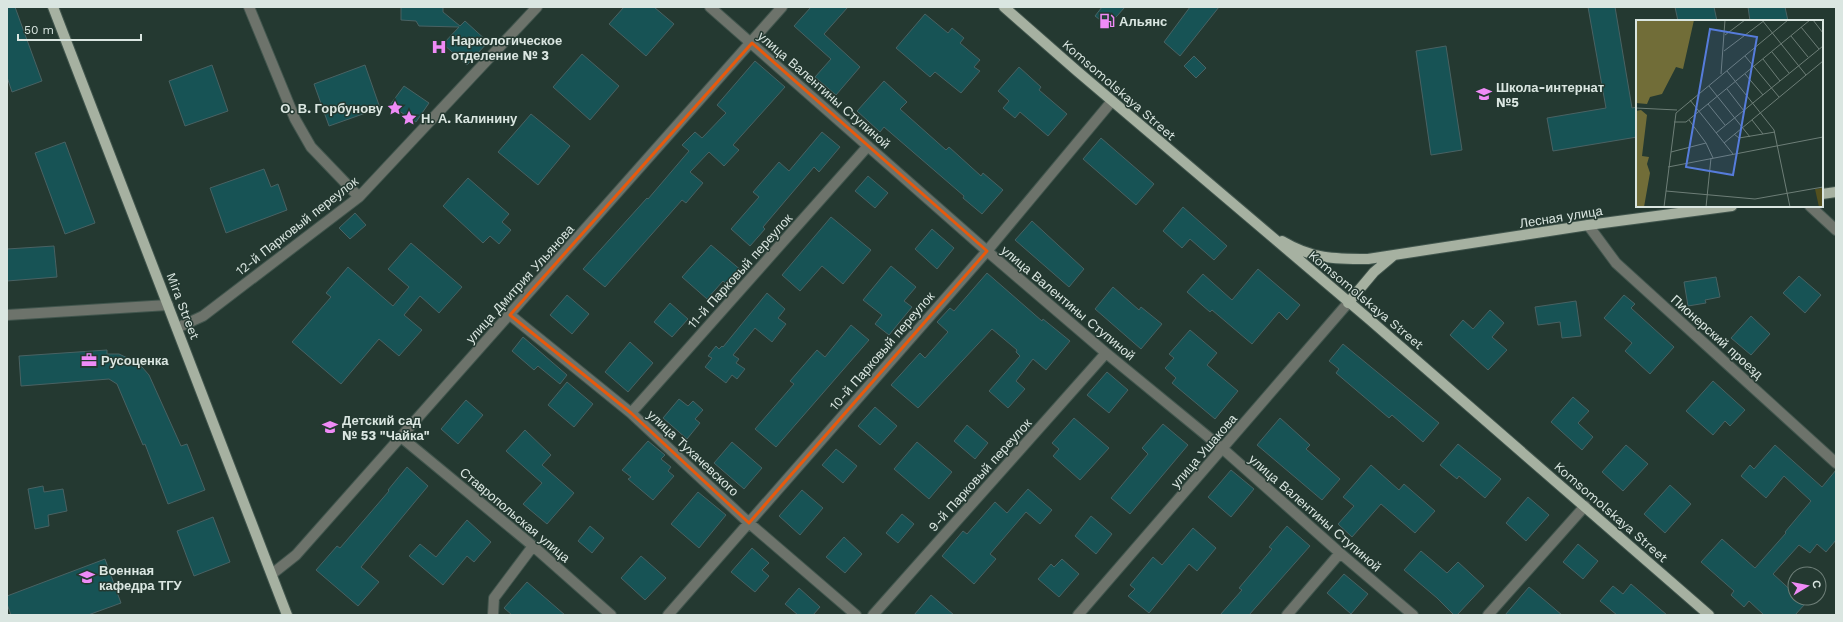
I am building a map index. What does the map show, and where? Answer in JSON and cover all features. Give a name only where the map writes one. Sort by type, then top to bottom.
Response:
[{"type":"main road","name":"Mira Street","points":[[53,7],[287,615]]},
{"type":"main road","name":"Komsomolskaya Street","points":[[1004,7],[1710,615]]},
{"type":"main road","points":[[1823,194],[1836,192]]},
{"type":"main road","name":"Лесная улица","points":[[1260,227],[1293,247],[1317,256],[1339,259],[1368,259],[1588,225],[1724,207]]},
{"type":"main road","points":[[1348,303],[1374,272],[1393,256]]},
{"type":"street","points":[[249,7],[295,119],[311,147],[359,197]]},
{"type":"street","name":"12-й Парковый переулок","points":[[177,328],[203,316],[359,197],[537,7]]},
{"type":"street","name":"улица Валентины Ступиной","points":[[710,7],[987,251],[1106,353],[1223,449],[1412,615]]},
{"type":"street","name":"улица Дмитрия Ульянова","points":[[272,574],[296,555],[752,43],[782,7]]},
{"type":"street","name":"10-й Парковый переулок","points":[[668,615],[987,251],[1112,101]]},
{"type":"street","name":"11-й Парковый переулок","points":[[631,413],[868,146]]},
{"type":"street","points":[[1811,207],[1836,230]]},
{"type":"street","name":"Пионерский проезд","points":[[1588,225],[1616,263],[1836,463]]},
{"type":"street","name":"улица Ушакова","points":[[1078,615],[1348,303]]},
{"type":"street","points":[[7,315],[168,305]]},
{"type":"street","name":"улица Тухачевского","points":[[510,315],[631,413],[749,522],[856,615]]},
{"type":"street","name":"9-й Парковый переулок","points":[[873,615],[1106,353]]},
{"type":"street","name":"Ставропольская улица","points":[[401,437],[533,546],[611,615]]},
{"type":"street","points":[[1488,615],[1585,506]]},
{"type":"street","points":[[493,615],[494,598],[533,546]]},
{"type":"street","points":[[1287,615],[1340,553]]},
{"type":"highlighted area","points":[[752,43],[987,251],[749,523],[631,413],[510,315]]},
{"type":"building","points":[[7,7],[15,7],[42,81],[12,92],[7,77]]},
{"type":"building","points":[[401,7],[443,7],[443,12],[460,26],[465,21],[488,42],[467,65],[443,44],[459,27],[419,26],[416,21],[401,20]]},
{"type":"building","points":[[624,7],[654,7],[674,24],[646,56],[609,24]]},
{"type":"building","points":[[811,7],[848,7],[824,34],[860,67],[836,95],[815,77],[831,59],[794,26]]},
{"type":"building","name":"Альянс","points":[[1102,7],[1125,7],[1108,26],[1095,16]]},
{"type":"building","points":[[1190,7],[1219,7],[1180,56],[1164,42]]},
{"type":"building","points":[[1588,7],[1615,7],[1632,108],[1636,107],[1636,137],[1553,151],[1547,118],[1606,108]]},
{"type":"building","points":[[1675,7],[1714,7],[1717,20],[1678,20]]},
{"type":"building","points":[[1748,7],[1785,7],[1788,20],[1750,20]]},
{"type":"building","points":[[925,14],[948,33],[952,28],[964,38],[960,43],[980,60],[974,67],[980,71],[961,93],[935,72],[930,77],[896,48]]},
{"type":"building","points":[[1446,46],[1462,150],[1431,155],[1416,51]]},
{"type":"building","points":[[582,54],[619,86],[590,120],[553,87]]},
{"type":"building","points":[[1194,56],[1206,68],[1196,78],[1184,66]]},
{"type":"building","points":[[755,61],[785,87],[733,145],[739,150],[724,166],[709,152],[690,172],[703,183],[686,203],[682,200],[605,287],[583,269],[647,198],[648,199],[689,151],[682,145],[695,132],[702,138],[726,113],[717,105]]},
{"type":"building","points":[[212,65],[228,111],[185,126],[169,81]]},
{"type":"building","points":[[365,65],[380,108],[329,126],[314,84]]},
{"type":"building","points":[[1019,67],[1041,87],[1039,90],[1067,114],[1048,136],[1020,112],[1015,118],[1003,108],[1009,101],[998,91]]},
{"type":"building","points":[[884,81],[907,102],[900,109],[946,150],[949,147],[981,176],[983,173],[1003,190],[982,214],[963,198],[964,196],[884,127],[880,132],[857,111]]},
{"type":"building","points":[[404,86],[429,103],[416,122],[390,105]]},
{"type":"building","points":[[531,114],[570,146],[538,185],[498,152]]},
{"type":"building","points":[[822,132],[840,147],[819,172],[814,167],[763,227],[765,229],[750,246],[731,229],[759,197],[753,192],[779,162],[789,171]]},
{"type":"building","points":[[1101,138],[1154,184],[1136,205],[1083,159]]},
{"type":"building","points":[[65,142],[95,223],[65,234],[35,153]]},
{"type":"building","points":[[264,169],[271,187],[278,184],[287,210],[226,233],[210,188]]},
{"type":"building","points":[[868,176],[888,193],[875,208],[855,191]]},
{"type":"building","points":[[468,178],[509,214],[502,222],[511,230],[499,244],[490,236],[483,243],[443,206]]},
{"type":"building","points":[[1183,207],[1227,246],[1214,260],[1190,239],[1182,248],[1163,231]]},
{"type":"building","points":[[355,213],[366,225],[350,239],[339,228]]},
{"type":"building","points":[[831,217],[871,250],[843,284],[822,266],[800,291],[782,275]]},
{"type":"building","points":[[1032,221],[1084,269],[1069,287],[1015,240]]},
{"type":"building","points":[[932,229],[954,248],[937,269],[915,249]]},
{"type":"building","points":[[411,243],[462,287],[439,313],[420,296],[404,315],[422,330],[399,356],[379,339],[341,384],[292,342],[331,297],[326,293],[348,267],[393,306],[409,287],[388,269]]},
{"type":"building","points":[[711,245],[742,271],[729,286],[723,281],[707,299],[682,277]]},
{"type":"building","points":[[54,246],[57,277],[7,281],[7,249]]},
{"type":"building","points":[[891,266],[916,287],[904,301],[912,307],[889,335],[875,324],[882,315],[863,300]]},
{"type":"building","points":[[1258,269],[1300,305],[1287,320],[1279,312],[1252,344],[1212,310],[1210,312],[1187,292],[1203,274],[1232,300]]},
{"type":"building","points":[[987,273],[1042,321],[1043,319],[1070,341],[1046,370],[1033,359],[1016,381],[1025,389],[1008,408],[989,391],[1020,356],[1016,352],[1017,350],[992,329],[918,408],[891,385],[920,353],[925,358],[948,332],[937,322],[950,308],[954,311]]},
{"type":"building","points":[[1799,276],[1821,295],[1805,313],[1783,293]]},
{"type":"building","points":[[1716,277],[1720,297],[1705,300],[1706,303],[1688,306],[1684,282]]},
{"type":"building","points":[[1113,287],[1139,310],[1141,307],[1162,324],[1141,349],[1095,309]]},
{"type":"building","points":[[767,293],[785,309],[778,318],[786,324],[772,342],[755,328],[733,355],[739,359],[736,363],[745,369],[737,379],[732,375],[726,383],[705,367],[712,358],[708,356],[716,346],[719,349],[722,346],[723,347]]},
{"type":"building","points":[[567,295],[589,314],[572,334],[550,315]]},
{"type":"building","points":[[1624,295],[1635,304],[1631,308],[1674,347],[1650,374],[1625,351],[1632,343],[1604,318]]},
{"type":"building","points":[[1576,301],[1581,336],[1562,338],[1560,322],[1538,325],[1535,307]]},
{"type":"building","points":[[670,303],[688,319],[672,337],[654,322]]},
{"type":"building","points":[[1490,310],[1504,323],[1492,337],[1507,350],[1488,370],[1450,335],[1463,320],[1473,329]]},
{"type":"building","points":[[1751,316],[1770,334],[1751,355],[1731,338]]},
{"type":"building","points":[[851,325],[869,340],[776,447],[755,429],[794,384],[790,381],[817,350],[825,357]]},
{"type":"building","points":[[1190,330],[1217,353],[1207,365],[1238,391],[1215,419],[1172,383],[1176,378],[1165,368],[1174,358],[1169,354]]},
{"type":"building","points":[[523,337],[567,375],[560,384],[538,366],[534,370],[512,351]]},
{"type":"building","points":[[630,342],[653,363],[628,392],[605,372]]},
{"type":"building","points":[[1343,344],[1439,423],[1423,442],[1392,415],[1389,418],[1336,373],[1339,369],[1329,361]]},
{"type":"building","points":[[107,350],[107,354],[119,354],[132,360],[142,367],[149,375],[181,446],[187,444],[205,490],[168,504],[145,444],[143,445],[117,384],[109,379],[21,386],[19,356]]},
{"type":"building","points":[[1107,372],[1128,390],[1109,413],[1087,395]]},
{"type":"building","points":[[1713,381],[1745,410],[1730,426],[1725,421],[1713,435],[1686,411]]},
{"type":"building","points":[[567,382],[593,404],[574,427],[548,405]]},
{"type":"building","points":[[1573,397],[1589,411],[1578,423],[1593,437],[1582,450],[1551,422]]},
{"type":"building","points":[[679,399],[688,406],[693,401],[703,410],[695,419],[700,423],[687,439],[663,418]]},
{"type":"building","points":[[466,400],[483,415],[458,444],[441,429]]},
{"type":"building","points":[[875,407],[897,426],[880,445],[858,426]]},
{"type":"building","points":[[1074,418],[1109,448],[1080,480],[1053,456],[1059,449],[1052,443]]},
{"type":"building","points":[[1280,418],[1310,445],[1306,449],[1340,479],[1322,500],[1257,445]]},
{"type":"building","points":[[1163,424],[1188,445],[1130,514],[1111,498],[1148,454],[1142,448]]},
{"type":"building","points":[[967,425],[988,443],[975,459],[954,441]]},
{"type":"building","points":[[525,430],[551,455],[542,465],[574,493],[547,524],[523,504],[542,483],[506,451]]},
{"type":"building","points":[[648,441],[665,455],[661,459],[671,467],[668,471],[674,476],[653,500],[628,479],[631,477],[622,470]]},
{"type":"building","points":[[732,442],[762,468],[744,489],[714,463]]},
{"type":"building","points":[[917,442],[952,472],[929,499],[894,469]]},
{"type":"building","points":[[1458,444],[1501,479],[1485,498],[1459,476],[1457,479],[1440,465]]},
{"type":"building","points":[[1626,445],[1648,464],[1623,491],[1602,472]]},
{"type":"building","points":[[1775,445],[1822,487],[1836,470],[1836,540],[1826,552],[1817,544],[1810,553],[1799,545],[1773,574],[1787,587],[1787,606],[1803,606],[1795,615],[1764,615],[1749,601],[1744,607],[1731,595],[1734,591],[1701,562],[1722,539],[1755,568],[1786,533],[1785,532],[1811,501],[1784,476],[1766,498],[1741,476],[1750,465],[1754,469]]},
{"type":"building","points":[[836,449],[857,466],[843,483],[822,465]]},
{"type":"building","points":[[1371,465],[1399,490],[1404,484],[1435,511],[1415,533],[1381,504],[1352,537],[1338,524],[1354,506],[1343,497]]},
{"type":"building","points":[[407,467],[428,486],[361,567],[379,582],[358,606],[316,570],[337,546],[340,548],[389,491],[388,490]]},
{"type":"building","points":[[1231,470],[1254,489],[1231,517],[1208,497]]},
{"type":"building","points":[[1670,485],[1691,504],[1665,533],[1644,514]]},
{"type":"building","points":[[43,486],[44,492],[63,489],[67,511],[48,515],[49,526],[35,529],[28,489]]},
{"type":"building","points":[[1028,489],[1052,510],[1040,524],[1026,512],[990,554],[996,559],[974,584],[942,556],[963,531],[967,534],[995,502],[1007,513]]},
{"type":"building","points":[[802,490],[823,508],[800,535],[779,516]]},
{"type":"building","points":[[698,492],[726,515],[699,548],[671,524]]},
{"type":"building","points":[[1528,497],[1549,515],[1526,541],[1506,523]]},
{"type":"building","points":[[902,514],[914,524],[898,543],[886,533]]},
{"type":"building","points":[[1091,516],[1112,534],[1096,554],[1075,536]]},
{"type":"building","points":[[213,517],[230,562],[194,576],[177,531]]},
{"type":"building","points":[[467,520],[491,542],[474,562],[467,556],[443,585],[409,556],[420,544],[436,557]]},
{"type":"building","points":[[590,526],[604,538],[592,553],[578,541]]},
{"type":"building","points":[[1287,526],[1310,546],[1249,615],[1220,615],[1242,590],[1239,588],[1272,549],[1269,547]]},
{"type":"building","points":[[1193,528],[1216,548],[1197,571],[1189,564],[1149,613],[1128,596],[1135,589],[1130,585],[1153,557],[1162,565]]},
{"type":"building","points":[[844,537],[862,554],[845,573],[826,557]]},
{"type":"building","points":[[1578,544],[1598,561],[1583,579],[1563,562]]},
{"type":"building","points":[[752,548],[769,563],[762,570],[769,576],[755,592],[731,572]]},
{"type":"building","points":[[1421,551],[1447,573],[1458,562],[1484,586],[1457,615],[1454,615],[1437,598],[1404,570]]},
{"type":"building","points":[[641,556],[666,578],[645,600],[621,578]]},
{"type":"building","name":"Военная кафедра ТГУ","points":[[105,559],[121,603],[88,615],[11,615],[7,604],[7,596]]},
{"type":"building","points":[[1062,559],[1079,574],[1059,597],[1038,579],[1051,564],[1054,567]]},
{"type":"building","points":[[1344,574],[1368,594],[1351,614],[1327,593]]},
{"type":"building","points":[[527,582],[565,615],[512,615],[504,608]]},
{"type":"building","points":[[1631,584],[1667,615],[1617,615],[1600,601],[1613,586],[1623,594]]},
{"type":"building","points":[[1529,587],[1562,615],[1505,615]]},
{"type":"building","points":[[799,588],[820,607],[813,615],[798,615],[785,604]]},
{"type":"building","points":[[931,595],[954,615],[914,615]]},
{"type":"place","name":"Альянс","points":[[1107,21]]},
{"type":"place","name":"Наркологическое отделение № 3","points":[[439,47]]},
{"type":"place","name":"Школа-интернат №5","points":[[1484,94]]},
{"type":"place","name":"О. В. Горбунову","points":[[395,108]]},
{"type":"place","name":"Н. А. Калинину","points":[[409,118]]},
{"type":"place","name":"Русоценка","points":[[89,360]]},
{"type":"place","name":"Детский сад № 53 \"Чайка\"","points":[[330,427]]},
{"type":"place","name":"Военная кафедра ТГУ","points":[[87,577]]}]
